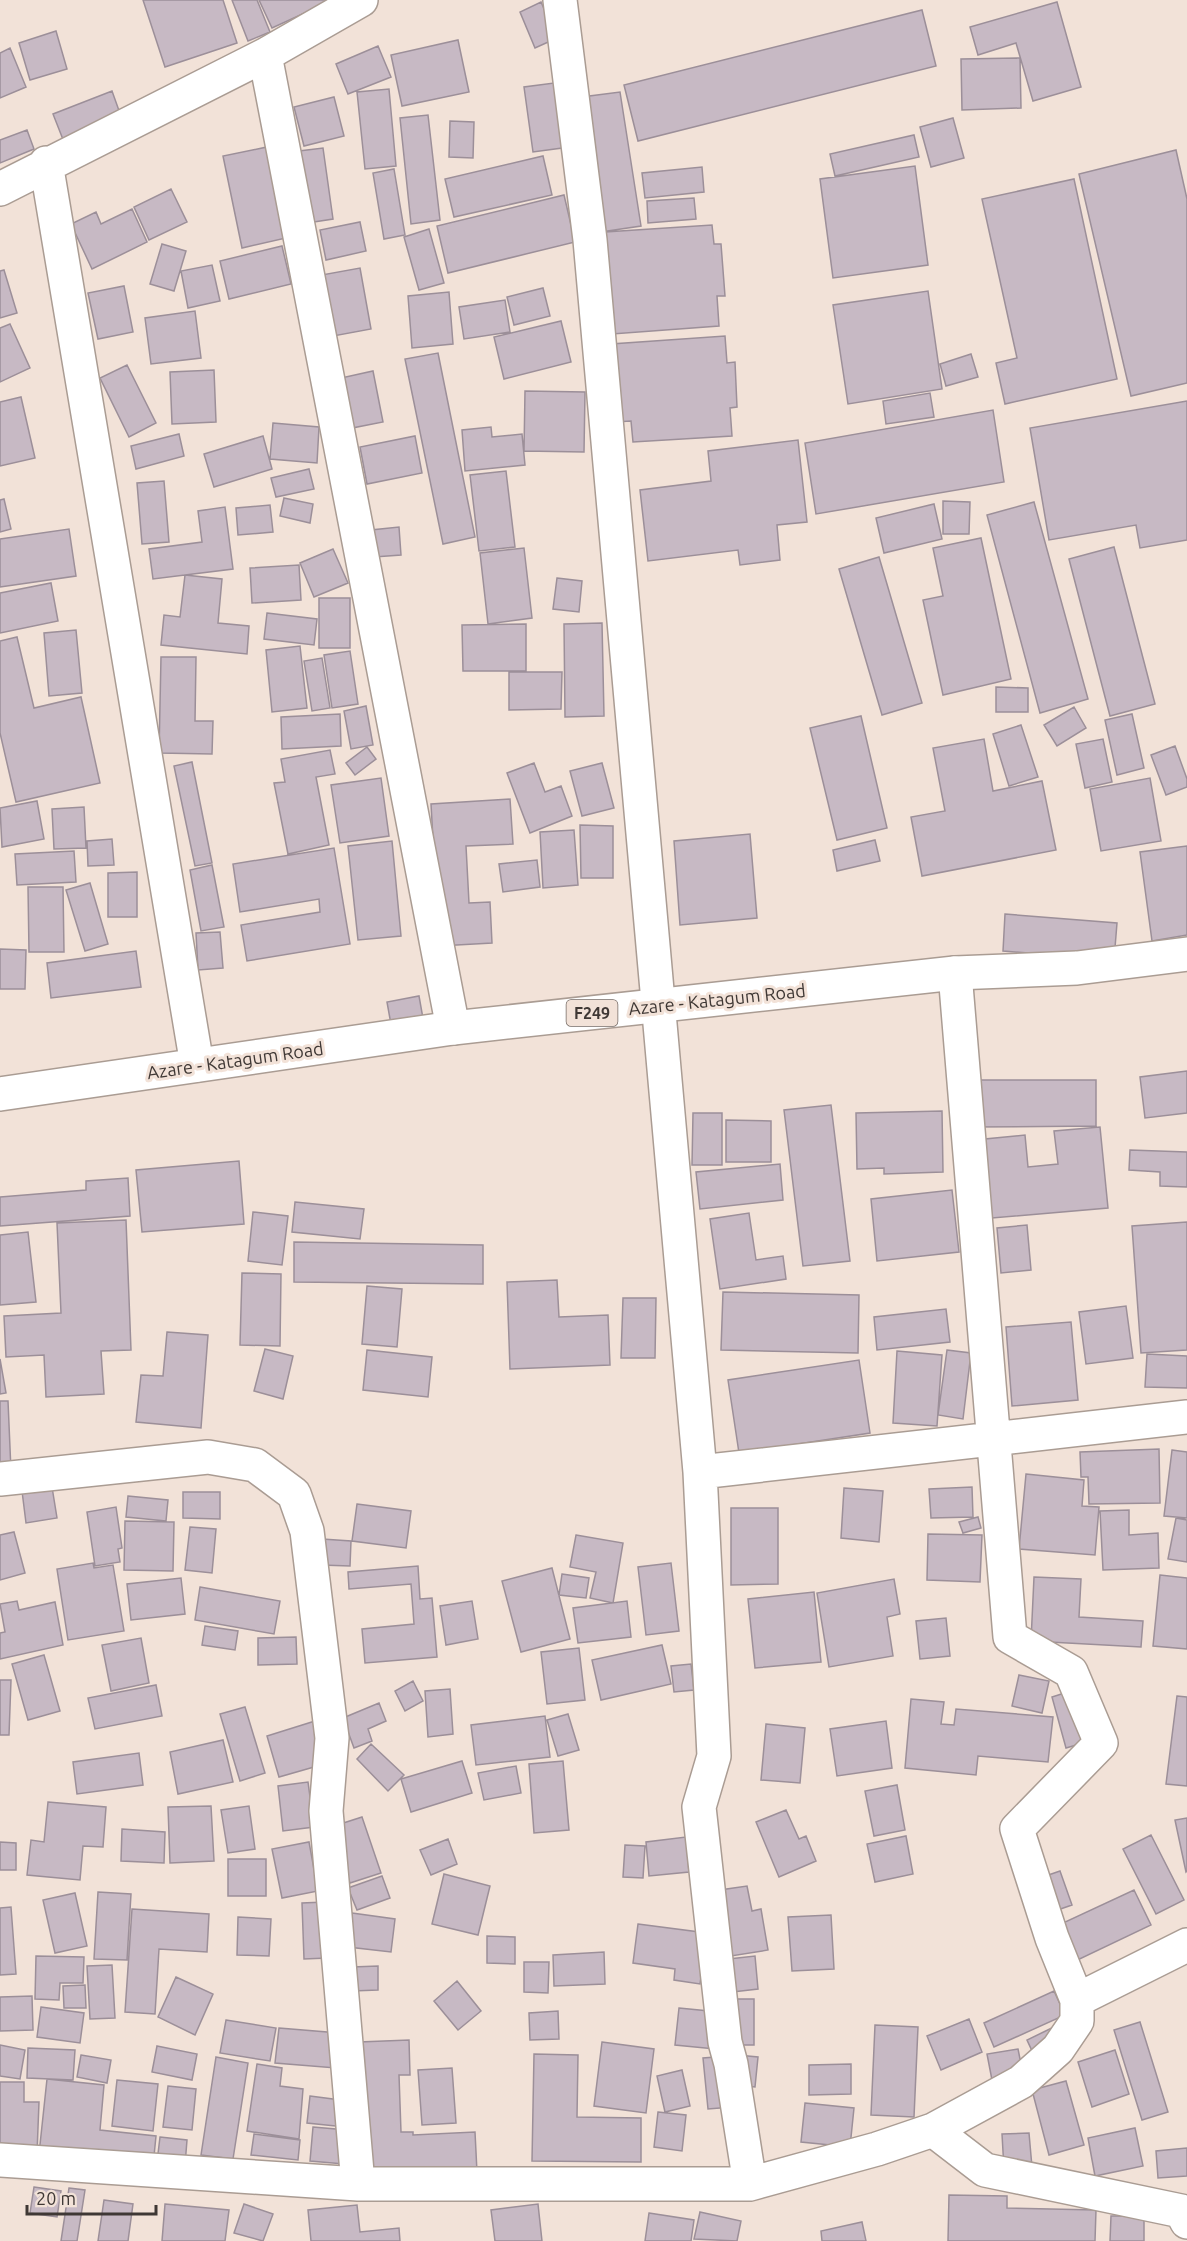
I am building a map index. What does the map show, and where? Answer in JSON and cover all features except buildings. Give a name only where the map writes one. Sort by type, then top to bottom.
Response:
[{"type":"street","points":[[0,189],[265,55],[361,0]]},
{"type":"street","points":[[560,0],[590,240],[700,1472],[714,1756],[699,1807],[725,2042],[731,2064],[750,2184]]},
{"type":"street","points":[[265,55],[453,1028]]},
{"type":"street","points":[[46,164],[197,1065]]},
{"type":"street","name":"Azare - Katagum Road","points":[[0,1094],[453,1028],[955,973],[1077,968],[1187,954]]},
{"type":"street","points":[[0,2160],[358,2184],[750,2184],[878,2149],[933,2130],[1021,2082],[1058,2049],[1077,2021],[1077,2000],[1052,1938],[1017,1829],[1101,1743],[1071,1672],[1010,1637],[955,973]]},
{"type":"street","points":[[700,1472],[1187,1417]]},
{"type":"street","points":[[0,1479],[208,1457],[255,1465],[294,1494],[307,1531],[332,1738],[326,1811],[358,2184]]},
{"type":"street","points":[[1077,2000],[1187,1945]]},
{"type":"street","points":[[933,2130],[985,2170],[1181,2211],[1187,2222]]}]
